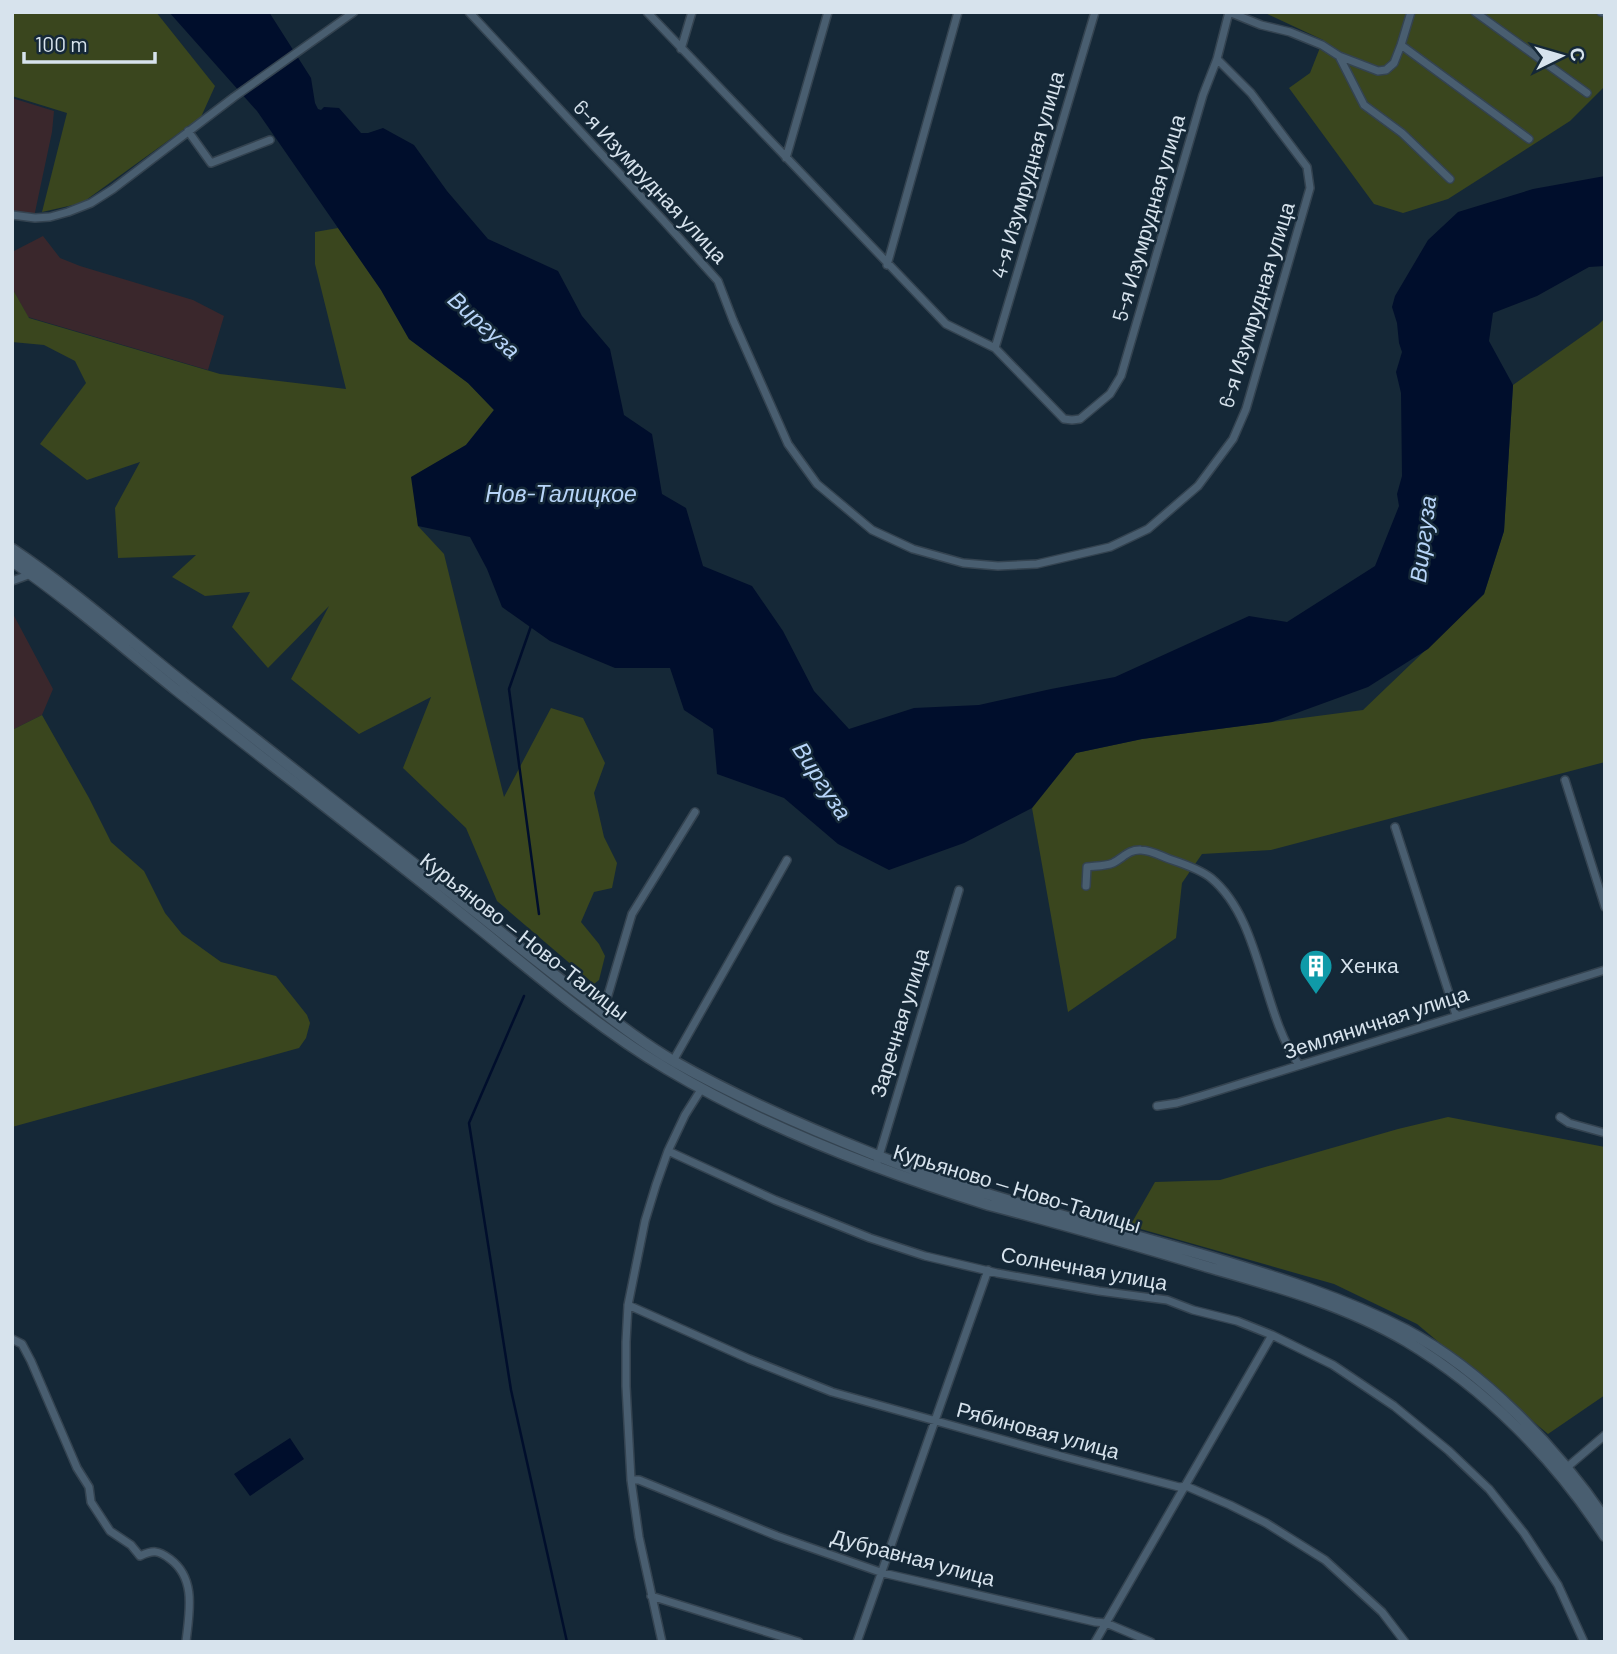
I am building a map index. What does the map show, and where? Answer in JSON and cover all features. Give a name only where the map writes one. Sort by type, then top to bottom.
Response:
[{"type":"main road","name":"Курьяново — Ново-Талицы","points":[[12,549],[47,573],[598,1009],[673,1060],[749,1101],[949,1193],[1267,1284],[1347,1312],[1404,1340],[1469,1385],[1562,1470],[1605,1519]]},
{"type":"main road","name":"Курьяново — Ново-Талицы","points":[[12,561],[99,626],[173,688],[371,841],[593,1019],[667,1069],[745,1111],[791,1131],[877,1161]]},
{"type":"main road","name":"Курьяново — Ново-Талицы","points":[[1562,1470],[1605,1536]]},
{"type":"street","points":[[12,215],[50,217],[91,203],[354,12]]},
{"type":"street","name":"6-я Изумрудная улица","points":[[469,12],[718,281],[788,444],[817,484],[872,530],[913,549],[963,563],[999,566],[1037,564],[1110,547],[1148,529],[1198,486],[1233,439],[1246,408],[1310,188],[1307,166],[1251,93],[1217,59]]},
{"type":"street","points":[[646,12],[946,324],[995,348]]},
{"type":"street","points":[[681,49],[692,12]]},
{"type":"street","points":[[786,158],[828,12]]},
{"type":"street","points":[[887,265],[958,12]]},
{"type":"street","name":"4-я Изумрудная улица","points":[[995,348],[1095,12]]},
{"type":"street","points":[[1229,12],[1261,25],[1290,32],[1378,71],[1386,70],[1394,63],[1411,12]]},
{"type":"street","name":"5-я Изумрудная улица","points":[[995,348],[1064,419],[1080,419],[1110,394],[1121,376],[1229,12]]},
{"type":"street","points":[[1475,12],[1587,93]]},
{"type":"street","points":[[1401,46],[1529,139]]},
{"type":"street","points":[[1339,56],[1364,105],[1402,133],[1450,179]]},
{"type":"street","points":[[188,131],[211,163],[270,139]]},
{"type":"street","points":[[12,581],[32,574]]},
{"type":"street","points":[[1564,780],[1605,907]]},
{"type":"street","points":[[598,1009],[608,995],[632,914],[695,812]]},
{"type":"street","points":[[1395,827],[1456,1015]]},
{"type":"street","points":[[1086,886],[1087,867],[1111,864],[1123,858],[1126,853],[1140,849],[1181,863],[1210,877],[1230,898],[1239,914],[1283,1039],[1299,1065]]},
{"type":"street","points":[[673,1060],[787,860]]},
{"type":"street","name":"Заречная улица","points":[[877,1161],[959,890]]},
{"type":"street","name":"Земляничная улица","points":[[1157,1106],[1201,1096],[1605,970]]},
{"type":"street","points":[[662,1642],[639,1537],[631,1480],[626,1386],[628,1305],[645,1221],[668,1151],[685,1115],[702,1088]]},
{"type":"street","points":[[1560,1117],[1569,1123],[1605,1133]]},
{"type":"street","name":"Солнечная улица","points":[[668,1151],[775,1200],[870,1238],[925,1256],[996,1273],[1167,1300],[1193,1310],[1237,1321],[1333,1365],[1394,1406],[1449,1451],[1489,1489],[1524,1533],[1558,1586],[1584,1642]]},
{"type":"street","points":[[857,1642],[988,1270]]},
{"type":"street","name":"Рябиновая улица","points":[[628,1305],[832,1392],[1166,1484],[1186,1486],[1230,1505],[1266,1523],[1325,1560],[1382,1612],[1405,1642]]},
{"type":"street","points":[[1095,1642],[1272,1335]]},
{"type":"street","points":[[12,1339],[22,1344],[31,1361],[77,1468],[89,1487],[91,1502],[110,1531],[131,1545],[140,1556],[152,1551],[164,1555],[178,1564],[187,1579],[190,1599],[186,1642]]},
{"type":"street","points":[[1562,1470],[1605,1435]]},
{"type":"street","name":"Дубравная улица","points":[[631,1480],[639,1480],[777,1536],[883,1573],[1106,1623],[1151,1642]]},
{"type":"street","points":[[651,1595],[799,1642]]},
{"type":"shaded area","points":[[12,98],[54,111],[34,217],[12,212]]},
{"type":"shaded area","points":[[43,236],[60,258],[193,300],[224,316],[208,370],[28,317],[12,288],[12,252]]},
{"type":"shaded area","points":[[12,612],[53,689],[42,715],[12,730]]},
{"type":"green space","points":[[12,12],[156,12],[215,86],[201,117],[82,203],[42,212],[67,113],[12,96]]},
{"type":"green space","points":[[1263,12],[1605,12],[1605,86],[1570,121],[1448,199],[1403,213],[1374,204],[1289,88],[1310,73],[1323,40]]},
{"type":"green space","points":[[338,228],[381,290],[409,339],[468,383],[494,410],[466,445],[412,477],[418,526],[444,554],[504,797],[551,708],[583,718],[605,763],[594,793],[604,837],[617,863],[612,888],[594,892],[581,922],[605,956],[599,980],[594,984],[497,901],[466,828],[403,768],[431,697],[359,734],[291,679],[329,606],[268,668],[232,627],[250,592],[205,596],[172,577],[196,555],[118,558],[115,508],[140,462],[87,480],[40,444],[86,383],[75,361],[44,345],[12,342],[12,288],[29,318],[220,374],[346,389],[315,264],[315,232]]},
{"type":"green space","points":[[1605,318],[1605,762],[1271,850],[1202,854],[1182,883],[1176,938],[1068,1012],[1032,808],[1076,753],[1142,739],[1363,710],[1484,594],[1504,531],[1513,385]]},
{"type":"green space","points":[[42,715],[111,842],[144,871],[165,913],[182,934],[221,962],[276,976],[307,1015],[310,1023],[306,1038],[299,1048],[12,1127],[12,730]]},
{"type":"green space","points":[[1448,1117],[1605,1147],[1605,1395],[1548,1434],[1417,1324],[1334,1284],[1130,1226],[1155,1182],[1220,1180]]},
{"type":"water","name":"Нов-Талицкое","points":[[169,12],[269,12],[311,78],[318,109],[339,108],[361,133],[383,128],[414,145],[447,191],[488,239],[558,271],[582,316],[610,349],[624,415],[652,434],[662,494],[686,508],[703,566],[752,586],[783,631],[814,691],[849,729],[914,708],[979,705],[1115,677],[1249,616],[1287,622],[1375,566],[1399,506],[1397,494],[1402,476],[1401,393],[1396,372],[1402,352],[1392,307],[1395,296],[1428,240],[1458,212],[1533,189],[1605,176],[1605,266],[1589,267],[1537,296],[1493,313],[1489,341],[1513,385],[1504,531],[1484,594],[1428,649],[1368,687],[1272,722],[1142,739],[1076,753],[1032,808],[964,843],[889,870],[838,844],[784,798],[717,774],[713,729],[684,710],[670,668],[615,668],[550,641],[502,607],[487,569],[470,537],[418,526],[411,477],[466,445],[494,410],[468,383],[409,339],[381,290],[257,111]]},
{"type":"water","points":[[290,1438],[304,1459],[250,1496],[234,1474]]},
{"type":"waterway","points":[[531,626],[509,689],[539,914]]},
{"type":"waterway","points":[[524,996],[469,1123],[511,1390],[567,1642]]},
{"type":"place","name":"Хенка","points":[[1316,996]]},
{"type":"water label","name":"Виргуза","points":[[484,325]]},
{"type":"water label","name":"Виргуза","points":[[1423,539]]},
{"type":"water label","name":"Виргуза","points":[[822,781]]}]
